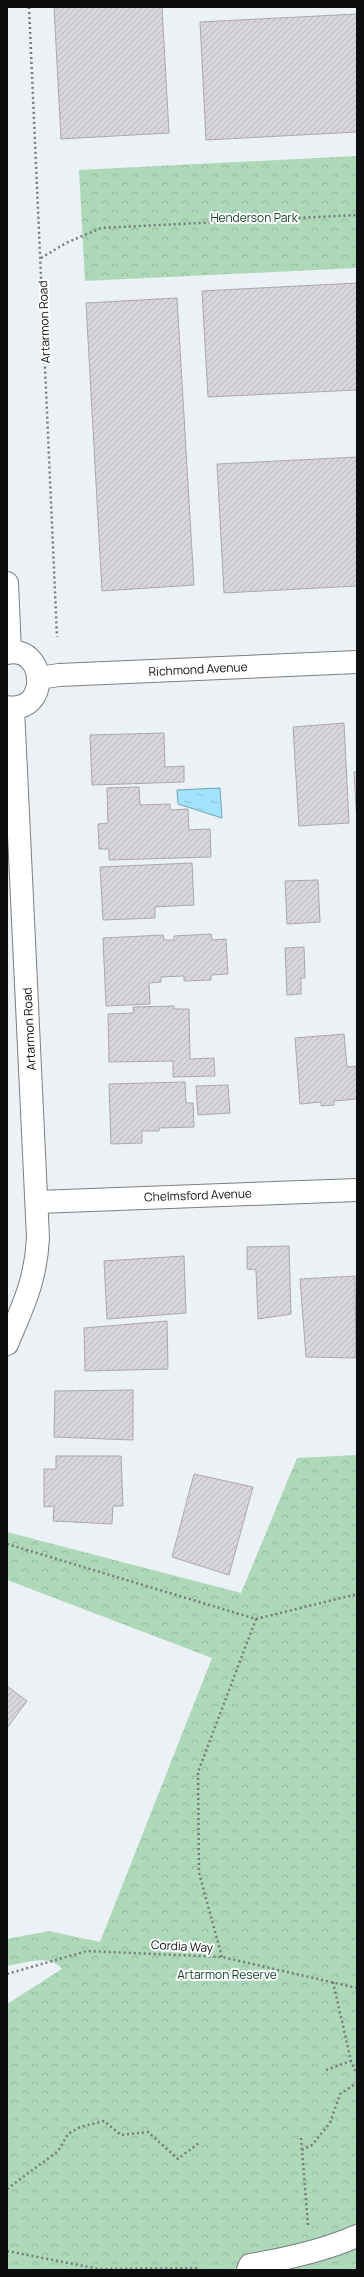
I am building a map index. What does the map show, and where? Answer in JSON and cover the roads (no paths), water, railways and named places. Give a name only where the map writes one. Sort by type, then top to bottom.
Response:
[{"type":"street","points":[[7,582],[8,652],[21,653],[30,659],[37,668],[39,678],[38,689],[32,698],[23,705],[10,707]]},
{"type":"street","name":"Richmond Avenue","points":[[39,678],[66,675],[357,662]]},
{"type":"street","name":"Artarmon Road","points":[[7,1344],[32,1286],[37,1264],[38,1202],[10,707]]},
{"type":"street","name":"Chelmsford Avenue","points":[[38,1202],[357,1190]]},
{"type":"street","points":[[249,2267],[293,2257],[357,2236]]},
{"type":"water","points":[[220,788],[222,818],[178,804],[177,790]]},
{"type":"park label","name":"Henderson Park","points":[[254,217]]},
{"type":"park label","name":"Artarmon Reserve","points":[[227,1974]]}]
